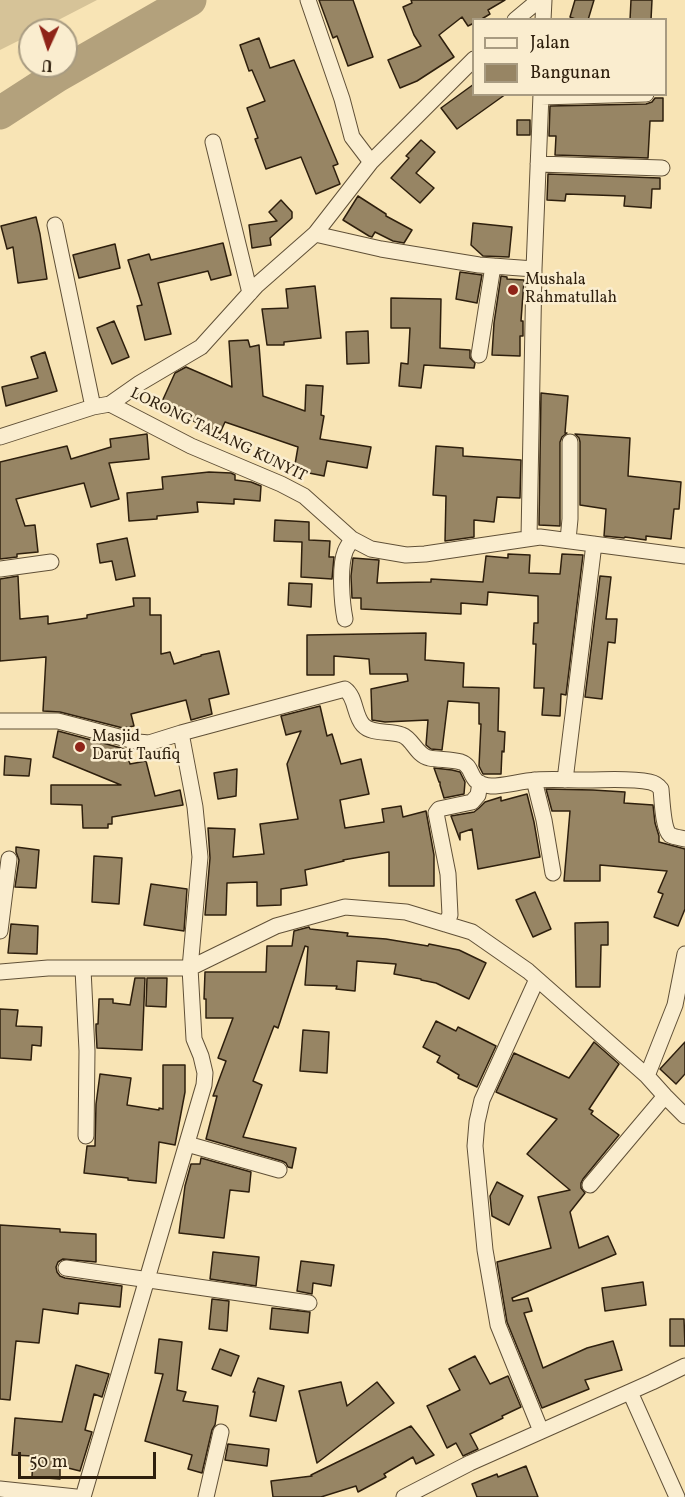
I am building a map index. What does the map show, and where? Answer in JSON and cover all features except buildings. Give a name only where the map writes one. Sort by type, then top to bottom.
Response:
[{"type":"street","points":[[308,0],[342,99],[351,137],[371,162]]},
{"type":"street","points":[[517,18],[539,0]]},
{"type":"street","points":[[543,18],[544,0]]},
{"type":"street","points":[[0,437],[93,407],[110,404],[140,383],[201,347],[250,293],[315,234],[371,162],[472,61]]},
{"type":"street","points":[[529,538],[534,269],[541,96]]},
{"type":"street","points":[[213,142],[250,293]]},
{"type":"street","points":[[538,164],[662,168]]},
{"type":"street","points":[[55,225],[93,407]]},
{"type":"street","points":[[315,234],[381,249],[478,265],[534,269]]},
{"type":"street","points":[[479,355],[493,266]]},
{"type":"street","name":"LORONG TALANG KUNYIT","points":[[110,404],[191,446],[261,474],[304,496],[352,539],[371,549],[406,555],[540,537],[685,556]]},
{"type":"street","points":[[568,540],[570,442]]},
{"type":"street","points":[[345,619],[343,563],[344,552],[352,539]]},
{"type":"street","points":[[565,780],[594,544]]},
{"type":"street","points":[[0,569],[51,562]]},
{"type":"street","points":[[0,721],[58,721],[149,743],[345,689],[363,725],[371,730],[406,737],[419,752],[429,758],[442,758],[463,763],[469,767],[474,780],[488,786],[534,780],[608,780],[640,781],[659,786],[666,829],[670,835],[685,839]]},
{"type":"street","points":[[83,1497],[204,1085],[205,1073],[194,1039],[190,968],[200,857],[195,807],[181,733]]},
{"type":"street","points":[[534,780],[553,873]]},
{"type":"street","points":[[445,924],[450,915],[448,874],[436,813],[439,809],[472,802],[478,795],[480,783]]},
{"type":"street","points":[[0,931],[9,859]]},
{"type":"street","points":[[0,972],[48,969],[190,968],[276,926],[345,907],[406,912],[472,932],[537,980],[647,1076],[685,1116]]},
{"type":"street","points":[[647,1076],[675,1005],[685,954]]},
{"type":"street","points":[[83,969],[87,1051],[87,1136]]},
{"type":"street","points":[[537,980],[482,1100],[475,1146],[485,1250],[498,1325],[541,1431]]},
{"type":"street","points":[[590,1185],[665,1096]]},
{"type":"street","points":[[187,1144],[279,1170]]},
{"type":"street","points":[[66,1268],[309,1303]]},
{"type":"street","points":[[404,1497],[470,1463],[685,1366]]},
{"type":"street","points":[[630,1392],[677,1497]]},
{"type":"street","points":[[207,1497],[221,1432]]},
{"type":"street","points":[[0,1489],[76,1497]]},
{"type":"shaded area","points":[[0,0],[97,0],[62,18],[18,18],[18,41],[0,50]]},
{"type":"waterway","points":[[0,113],[57,76],[190,0]]},
{"type":"place","name":"Mushala Rahmatullah","points":[[513,290]]},
{"type":"place","name":"Masjid Darut Taufiq","points":[[80,747]]}]
